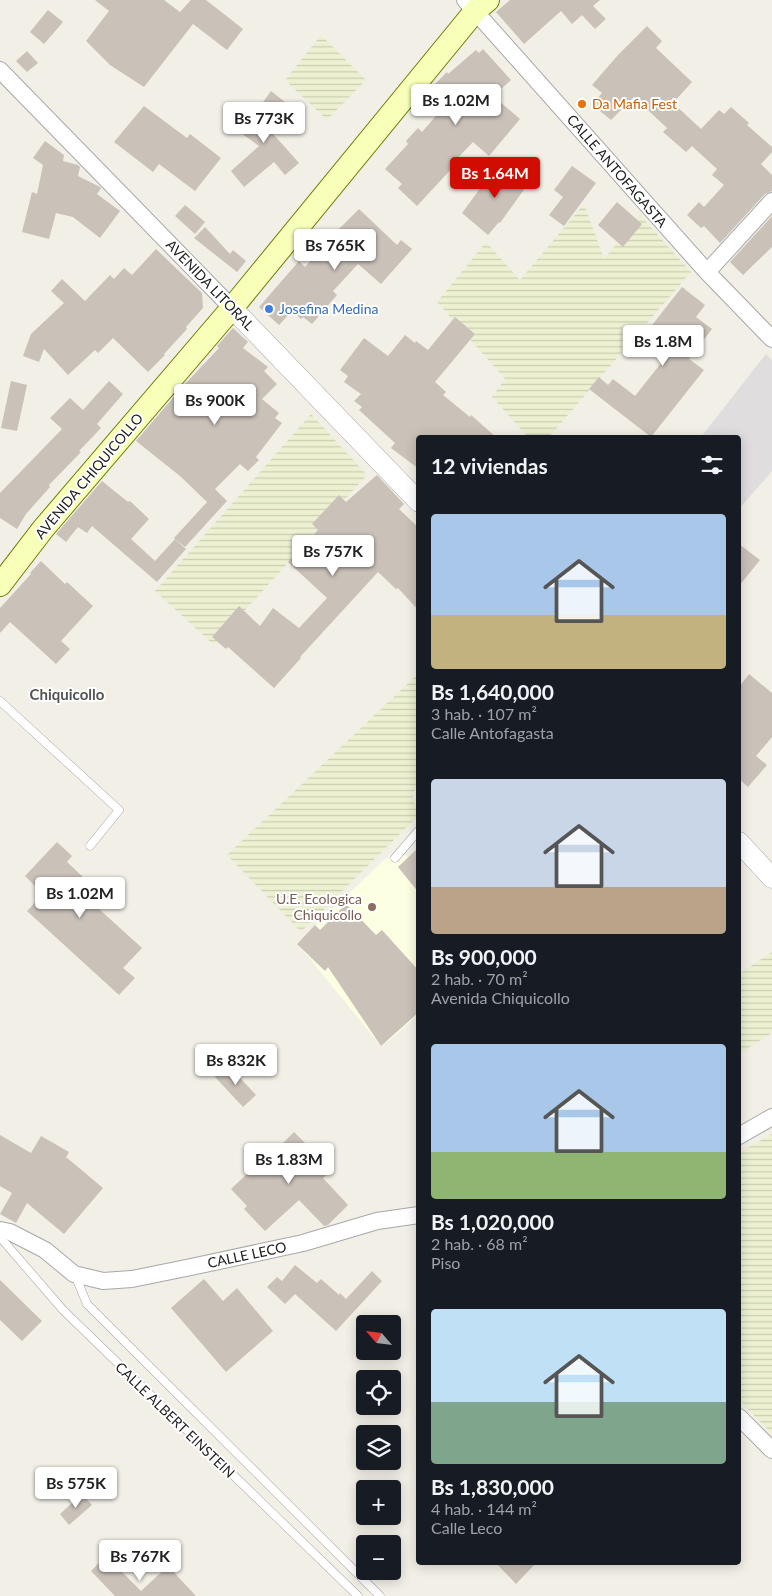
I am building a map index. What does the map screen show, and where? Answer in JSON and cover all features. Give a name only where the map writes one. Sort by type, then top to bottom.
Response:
[{"type":"main road","name":"AVENIDA CHIQUICOLLO","points":[[0,585],[43,529],[232,308],[476,3]]},
{"type":"street","name":"CALLE ANTOFAGASTA","points":[[476,3],[707,272],[772,339]]},
{"type":"street","name":"AVENIDA LITORAL","points":[[0,70],[416,499]]},
{"type":"street","points":[[707,272],[772,201]]},
{"type":"street","points":[[741,844],[772,878]]},
{"type":"street","points":[[741,1135],[772,1117]]},
{"type":"street","name":"CALLE LECO","points":[[74,1274],[103,1281],[132,1279],[303,1243],[377,1221],[416,1215]]},
{"type":"street","points":[[0,1230],[10,1232],[45,1250],[74,1274]]},
{"type":"street","points":[[741,1419],[772,1450]]},
{"type":"lane","points":[[0,701],[119,810],[90,846]]},
{"type":"lane","points":[[395,858],[416,834]]},
{"type":"lane","name":"CALLE ALBERT EINSTEIN","points":[[0,1237],[63,1310],[358,1596]]},
{"type":"lane","name":"CALLE ALBERT EINSTEIN","points":[[74,1274],[87,1304],[380,1596]]},
{"type":"shaded area","points":[[321,35],[366,80],[327,120],[285,80]]},
{"type":"shaded area","points":[[584,204],[604,259],[640,215],[691,272],[551,435],[526,435],[492,397],[505,379],[437,302],[486,242],[520,280]]},
{"type":"shaded area","points":[[766,354],[772,360],[772,471],[741,507],[741,435],[703,435]]},
{"type":"shaded area","points":[[311,414],[367,475],[214,645],[155,591]]},
{"type":"shaded area","points":[[416,676],[416,789],[412,793],[416,808],[416,818],[301,932],[227,855]]},
{"type":"shaded area","points":[[406,855],[416,869],[416,1017],[381,1046],[297,943],[385,859]]},
{"type":"shaded area","points":[[772,952],[772,1033],[741,1053],[741,973]]},
{"type":"shaded area","points":[[772,1134],[772,1434],[741,1402],[741,1152]]},
{"type":"building","points":[[95,0],[164,0],[180,12],[191,0],[206,0],[243,29],[227,50],[193,24],[144,87],[110,65],[86,41],[109,11]]},
{"type":"building","points":[[510,0],[600,0],[593,6],[606,19],[595,29],[582,15],[572,24],[561,11],[524,44],[496,12]]},
{"type":"building","points":[[48,10],[63,22],[44,44],[30,32]]},
{"type":"building","points":[[647,26],[662,41],[656,48],[692,82],[673,103],[701,129],[719,110],[724,114],[731,107],[749,123],[747,125],[772,147],[772,152],[761,164],[772,175],[772,191],[765,194],[720,243],[704,226],[701,228],[687,215],[699,202],[704,207],[724,185],[712,175],[717,169],[692,146],[686,152],[663,132],[667,128],[634,97],[611,120],[600,111],[602,109],[594,102],[602,93],[592,85]]},
{"type":"building","points":[[483,49],[511,80],[493,96],[520,119],[489,156],[473,142],[452,164],[454,166],[417,206],[398,188],[402,184],[385,169],[408,144],[406,141],[418,128],[422,132],[448,102],[433,86],[447,72],[448,74],[476,50],[479,53]]},
{"type":"building","points":[[27,51],[38,63],[27,72],[16,61]]},
{"type":"building","points":[[271,91],[285,102],[267,127],[299,163],[285,175],[274,162],[244,187],[231,171],[259,146],[241,133]]},
{"type":"building","points":[[144,106],[187,138],[190,134],[221,158],[195,191],[159,164],[153,172],[114,142]]},
{"type":"building","points":[[45,141],[64,155],[63,161],[78,165],[80,167],[78,176],[100,187],[97,194],[120,211],[100,238],[73,217],[56,213],[49,239],[22,232],[32,192],[37,194],[43,165],[33,158]]},
{"type":"building","points":[[499,163],[528,184],[500,223],[488,235],[462,213]]},
{"type":"building","points":[[572,166],[596,183],[564,226],[549,215],[563,197],[554,190]]},
{"type":"building","points":[[617,202],[642,224],[623,247],[598,225]]},
{"type":"building","points":[[185,205],[205,222],[195,234],[175,216]]},
{"type":"building","points":[[359,209],[397,245],[401,240],[412,249],[381,284],[358,264],[333,291],[337,295],[312,324],[303,317],[301,319],[292,311],[279,325],[259,307],[299,261],[305,267],[316,255],[323,262],[347,238],[338,230]]},
{"type":"building","points":[[772,216],[772,247],[743,275],[730,262]]},
{"type":"building","points":[[205,227],[230,254],[233,250],[246,261],[237,272],[194,238]]},
{"type":"building","points":[[156,249],[202,293],[203,308],[165,355],[148,372],[113,338],[98,353],[95,350],[68,375],[44,349],[39,362],[23,356],[31,334],[64,303],[51,291],[62,279],[85,301],[110,275],[114,279],[124,268],[132,275]]},
{"type":"building","points":[[682,287],[705,305],[696,317],[712,329],[689,359],[704,370],[653,435],[648,435],[589,389],[599,377],[608,385],[613,379],[635,396],[673,348],[649,329]]},
{"type":"building","points":[[455,317],[475,334],[435,382],[446,392],[443,395],[470,417],[471,415],[494,435],[416,435],[416,467],[391,448],[395,443],[359,410],[362,407],[354,401],[361,394],[344,382],[348,376],[340,370],[364,338],[388,356],[405,335],[428,350]]},
{"type":"building","points":[[233,328],[248,342],[243,348],[268,367],[264,371],[277,384],[262,399],[279,413],[275,418],[282,423],[256,457],[259,460],[248,471],[240,464],[215,489],[227,501],[185,547],[174,538],[207,502],[180,476],[136,441],[219,348],[217,346]]},
{"type":"building","points":[[11,381],[27,385],[17,431],[1,428]]},
{"type":"building","points":[[109,381],[123,394],[97,424],[101,428],[49,485],[50,487],[26,514],[17,529],[0,518],[0,493],[62,429],[50,418],[70,398],[83,410]]},
{"type":"building","points":[[377,475],[404,504],[399,509],[416,525],[416,608],[398,588],[396,589],[378,572],[274,688],[228,647],[226,649],[212,637],[239,606],[260,626],[273,608],[299,628],[327,598],[288,562],[318,530],[312,524],[339,495],[346,502]]},
{"type":"building","points":[[102,481],[128,502],[130,501],[149,519],[131,539],[155,561],[175,539],[186,549],[157,582],[92,526],[87,533],[78,527],[66,542],[56,534]]},
{"type":"building","points":[[741,546],[760,560],[741,584]]},
{"type":"building","points":[[41,561],[65,584],[67,582],[93,606],[61,641],[70,649],[56,664],[10,622],[0,633],[0,608]]},
{"type":"building","points":[[749,674],[772,693],[772,737],[756,756],[767,765],[748,787],[741,781],[741,684]]},
{"type":"building","points":[[57,842],[72,856],[67,862],[98,891],[89,900],[142,948],[123,968],[135,978],[119,995],[27,911],[43,894],[25,876]]},
{"type":"building","points":[[416,850],[416,889],[398,867]]},
{"type":"building","points":[[346,904],[376,935],[382,930],[416,968],[416,1015],[381,1046],[328,967],[325,971],[297,944],[315,925],[320,930]]},
{"type":"building","points":[[228,1065],[256,1095],[243,1107],[215,1077]]},
{"type":"building","points":[[294,1132],[332,1170],[323,1178],[348,1205],[328,1225],[324,1226],[299,1200],[265,1231],[244,1209],[247,1206],[231,1189],[264,1158],[266,1160]]},
{"type":"building","points":[[0,1135],[31,1153],[41,1136],[69,1152],[66,1157],[103,1188],[64,1234],[27,1203],[16,1223],[0,1214],[12,1193],[0,1186]]},
{"type":"building","points":[[295,1265],[317,1283],[321,1279],[346,1299],[372,1271],[382,1281],[336,1331],[295,1294],[285,1304],[267,1287],[277,1277],[282,1281]]},
{"type":"building","points":[[204,1279],[223,1301],[237,1288],[273,1331],[226,1372],[171,1308]]},
{"type":"building","points":[[0,1280],[42,1321],[22,1341],[0,1320]]},
{"type":"building","points":[[82,1494],[92,1505],[69,1525],[60,1514]]},
{"type":"building","points":[[106,1556],[141,1591],[168,1566],[196,1596],[115,1596],[91,1571]]},
{"type":"building","points":[[498,1565],[534,1565],[516,1584]]},
{"type":"place","name":"Da Mafia Fest","points":[[582,104]]},
{"type":"place","name":"Josefina Medina","points":[[269,309]]},
{"type":"place","name":"U.E. Ecologica Chiquicollo","points":[[372,907]]},
{"type":"district","name":"Chiquicollo","points":[[67,695]]}]
